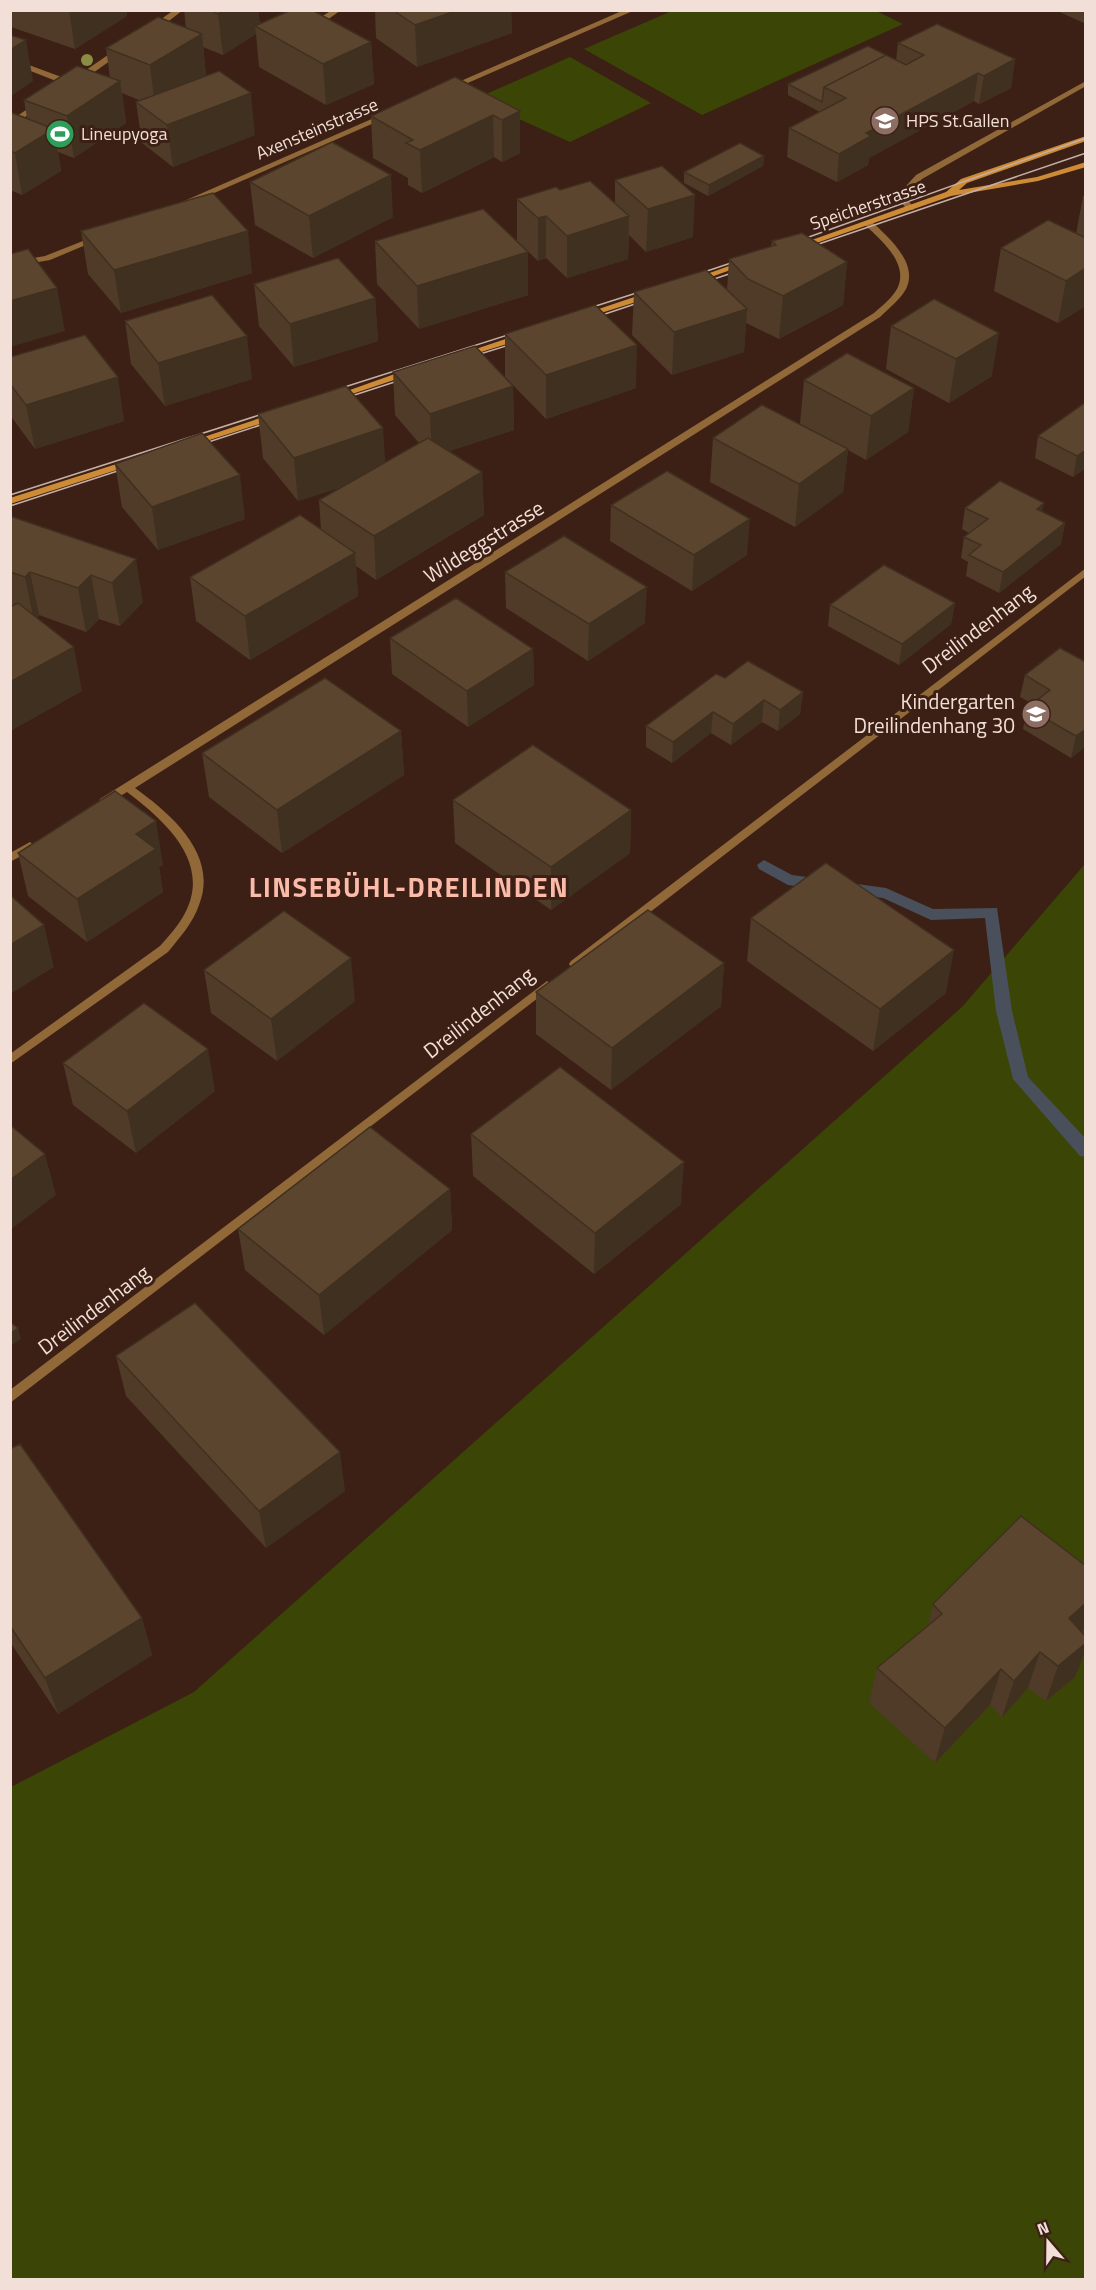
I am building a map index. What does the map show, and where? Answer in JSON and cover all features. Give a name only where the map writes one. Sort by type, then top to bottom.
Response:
[{"type":"main road","name":"Speicherstrasse","points":[[949,194],[964,181],[1086,138]]},
{"type":"main road","name":"Speicherstrasse","points":[[794,248],[949,194],[1028,182],[1086,164]]},
{"type":"main road","points":[[693,281],[750,262]]},
{"type":"main road","points":[[579,317],[659,292]]},
{"type":"main road","points":[[454,358],[534,332]]},
{"type":"main road","points":[[329,398],[420,369]]},
{"type":"main road","points":[[181,446],[284,413]]},
{"type":"main road","points":[[10,501],[136,461]]},
{"type":"street","points":[[141,37],[180,10]]},
{"type":"street","points":[[304,31],[338,10]]},
{"type":"street","points":[[439,92],[633,10]]},
{"type":"street","points":[[63,90],[131,44]]},
{"type":"street","points":[[10,60],[72,84]]},
{"type":"street","points":[[910,208],[901,196],[919,177],[1086,84]]},
{"type":"street","points":[[10,125],[45,101]]},
{"type":"street","name":"Axensteinstrasse","points":[[175,207],[396,111]]},
{"type":"street","name":"Wildeggstrasse","points":[[99,805],[877,315],[894,299],[904,284],[905,272],[896,253],[868,223]]},
{"type":"street","points":[[10,265],[47,258],[102,237]]},
{"type":"street","name":"Dreilindenhang","points":[[10,1398],[1086,571]]},
{"type":"street","points":[[10,1060],[164,949],[183,925],[196,898],[198,868],[185,842],[166,819],[128,788]]},
{"type":"street","points":[[10,858],[40,840]]},
{"type":"green space","points":[[674,10],[876,11],[903,24],[702,115],[584,49]]},
{"type":"green space","points":[[570,57],[651,103],[570,142],[475,99]]},
{"type":"green space","points":[[1085,864],[1085,2279],[11,2280],[11,1787],[194,1692],[962,1007]]},
{"type":"building","points":[[210,10],[223,10],[218,14]]},
{"type":"building","points":[[291,10],[312,10],[371,42],[323,64],[255,26]]},
{"type":"building","points":[[393,10],[458,10],[415,25]]},
{"type":"building","points":[[158,17],[202,34],[150,65],[106,48]]},
{"type":"building","points":[[937,24],[1015,59],[984,76],[978,73],[866,133],[871,136],[839,154],[789,128],[846,98],[824,87],[886,55],[906,65],[924,55],[898,43]]},
{"type":"building","points":[[10,35],[26,40],[10,50]]},
{"type":"building","points":[[868,46],[886,55],[824,87],[822,102],[788,84]]},
{"type":"building","points":[[77,66],[120,81],[67,116],[24,100]]},
{"type":"building","points":[[219,71],[251,93],[167,125],[136,102]]},
{"type":"building","points":[[455,77],[520,111],[502,120],[493,115],[420,150],[406,143],[413,140],[371,116]]},
{"type":"building","points":[[10,112],[54,129],[15,153],[10,151]]},
{"type":"building","points":[[332,142],[391,175],[309,216],[250,182]]},
{"type":"building","points":[[740,143],[764,156],[709,185],[684,172]]},
{"type":"building","points":[[662,166],[695,195],[648,209],[615,180]]},
{"type":"building","points":[[590,181],[629,216],[567,236],[546,216],[538,218],[517,199],[556,187],[560,190]]},
{"type":"building","points":[[213,193],[248,231],[114,270],[81,231]]},
{"type":"building","points":[[483,209],[528,252],[417,286],[375,241]]},
{"type":"building","points":[[1048,220],[1086,238],[1086,268],[1066,281],[1001,248]]},
{"type":"building","points":[[802,233],[847,262],[783,296],[748,279],[729,259],[776,245],[772,241]]},
{"type":"building","points":[[28,249],[57,288],[10,301],[10,254]]},
{"type":"building","points":[[338,258],[375,298],[290,324],[254,284]]},
{"type":"building","points":[[706,270],[747,309],[674,332],[634,292]]},
{"type":"building","points":[[212,295],[247,336],[158,363],[125,321]]},
{"type":"building","points":[[934,299],[999,333],[956,359],[891,326]]},
{"type":"building","points":[[595,305],[637,345],[546,375],[505,334]]},
{"type":"building","points":[[85,335],[118,377],[26,405],[10,384],[10,357]]},
{"type":"building","points":[[475,346],[513,386],[430,414],[393,372]]},
{"type":"building","points":[[847,353],[914,388],[871,416],[804,380]]},
{"type":"building","points":[[346,386],[383,428],[294,458],[258,414]]},
{"type":"building","points":[[1086,402],[1086,450],[1077,456],[1038,436]]},
{"type":"building","points":[[762,405],[848,449],[799,484],[713,438]]},
{"type":"building","points":[[202,433],[240,475],[152,507],[115,464]]},
{"type":"building","points":[[428,438],[482,472],[374,536],[319,500]]},
{"type":"building","points":[[667,471],[750,519],[694,555],[611,505]]},
{"type":"building","points":[[1000,481],[1044,503],[1037,509],[1065,523],[1003,572],[969,555],[981,545],[964,537],[988,519],[965,508]]},
{"type":"building","points":[[300,515],[355,553],[245,616],[190,577]]},
{"type":"building","points":[[10,516],[136,559],[112,583],[91,575],[78,588],[30,572],[25,577],[10,572]]},
{"type":"building","points":[[564,536],[647,587],[589,624],[505,572]]},
{"type":"building","points":[[884,565],[955,603],[902,644],[830,605]]},
{"type":"building","points":[[456,598],[533,649],[467,691],[390,638]]},
{"type":"building","points":[[18,603],[74,647],[10,682],[10,607]]},
{"type":"building","points":[[1060,648],[1086,662],[1086,729],[1076,736],[1027,708],[1050,690],[1025,675]]},
{"type":"building","points":[[748,661],[803,692],[780,710],[764,700],[733,724],[713,712],[673,742],[646,726],[716,674],[725,678]]},
{"type":"building","points":[[325,678],[401,731],[277,810],[202,753]]},
{"type":"building","points":[[533,745],[631,810],[551,867],[453,800]]},
{"type":"building","points":[[115,791],[156,821],[136,834],[156,849],[77,899],[18,853]]},
{"type":"building","points":[[826,863],[954,950],[880,1009],[751,918]]},
{"type":"building","points":[[10,895],[44,925],[10,945]]},
{"type":"building","points":[[648,910],[724,963],[612,1048],[536,992]]},
{"type":"building","points":[[284,911],[351,958],[271,1019],[204,970]]},
{"type":"building","points":[[144,1003],[208,1049],[127,1111],[63,1063]]},
{"type":"building","points":[[560,1067],[684,1162],[595,1233],[471,1134]]},
{"type":"building","points":[[10,1125],[45,1154],[10,1180]]},
{"type":"building","points":[[370,1127],[450,1189],[319,1295],[238,1229]]},
{"type":"building","points":[[195,1303],[340,1452],[259,1511],[116,1356]]},
{"type":"building","points":[[10,1322],[18,1328],[10,1334]]},
{"type":"building","points":[[20,1444],[142,1618],[45,1678],[10,1626],[10,1449]]},
{"type":"building","points":[[1021,1516],[1086,1566],[1086,1603],[1069,1618],[1086,1637],[1086,1643],[1058,1666],[1040,1652],[1014,1681],[1001,1669],[945,1728],[877,1668],[942,1614],[933,1604]]},
{"type":"waterway","points":[[764,865],[788,880],[886,893],[931,915],[992,912],[1004,1011],[1021,1079],[1086,1151]]},
{"type":"tram line","points":[[792,243],[1086,138]]},
{"type":"tram line","points":[[804,249],[1086,153]]},
{"type":"tram line","points":[[692,276],[746,258]]},
{"type":"tram line","points":[[699,284],[744,269]]},
{"type":"tram line","points":[[580,311],[649,289]]},
{"type":"tram line","points":[[590,319],[650,299]]},
{"type":"tram line","points":[[332,391],[520,331]]},
{"type":"tram line","points":[[467,358],[522,341]]},
{"type":"tram line","points":[[339,400],[410,377]]},
{"type":"tram line","points":[[10,495],[275,410]]},
{"type":"tram line","points":[[193,447],[276,420]]},
{"type":"tram line","points":[[10,506],[133,466]]},
{"type":"place","name":"HPS St.Gallen","points":[[885,121]]},
{"type":"place","name":"Lineupyoga","points":[[60,134]]},
{"type":"place","name":"Kindergarten Dreilindenhang 30","points":[[1036,714]]},
{"type":"district","name":"LINSEBÜHL-DREILINDEN","points":[[409,888]]}]
